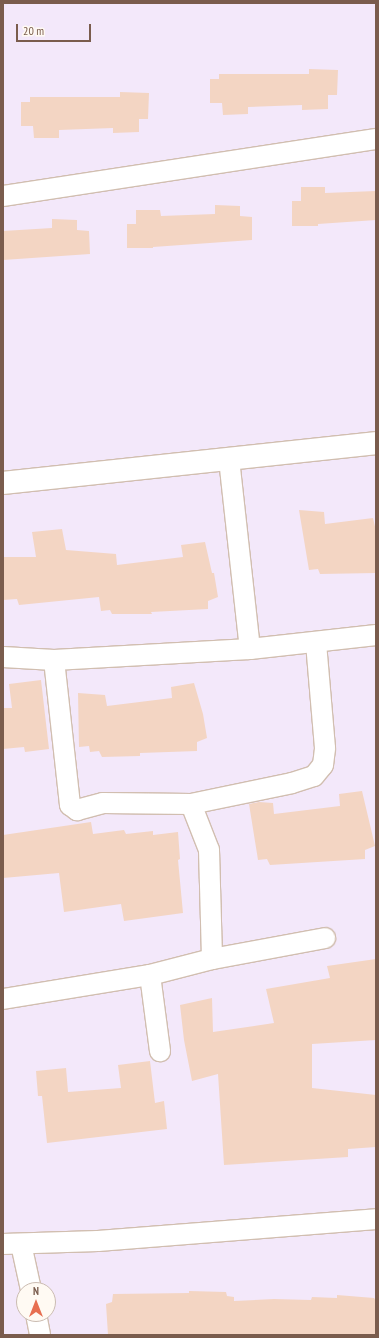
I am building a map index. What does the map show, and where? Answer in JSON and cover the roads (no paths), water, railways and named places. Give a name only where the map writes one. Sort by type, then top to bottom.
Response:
[{"type":"street","points":[[3,196],[376,139]]},
{"type":"street","points":[[3,483],[376,443]]},
{"type":"street","points":[[229,459],[250,650]]},
{"type":"street","points":[[3,657],[54,660],[250,650],[376,635]]},
{"type":"street","points":[[54,660],[70,805],[77,810],[103,803],[191,804],[292,783],[314,776],[324,765],[325,748],[316,642]]},
{"type":"street","points":[[191,804],[208,850],[212,959]]},
{"type":"street","points":[[3,1000],[150,975],[212,959],[325,938]]},
{"type":"street","points":[[150,975],[160,1051]]},
{"type":"street","points":[[28,1282],[12,1244],[98,1241],[376,1219]]},
{"type":"street","points":[[38,1322],[40,1335]]}]
